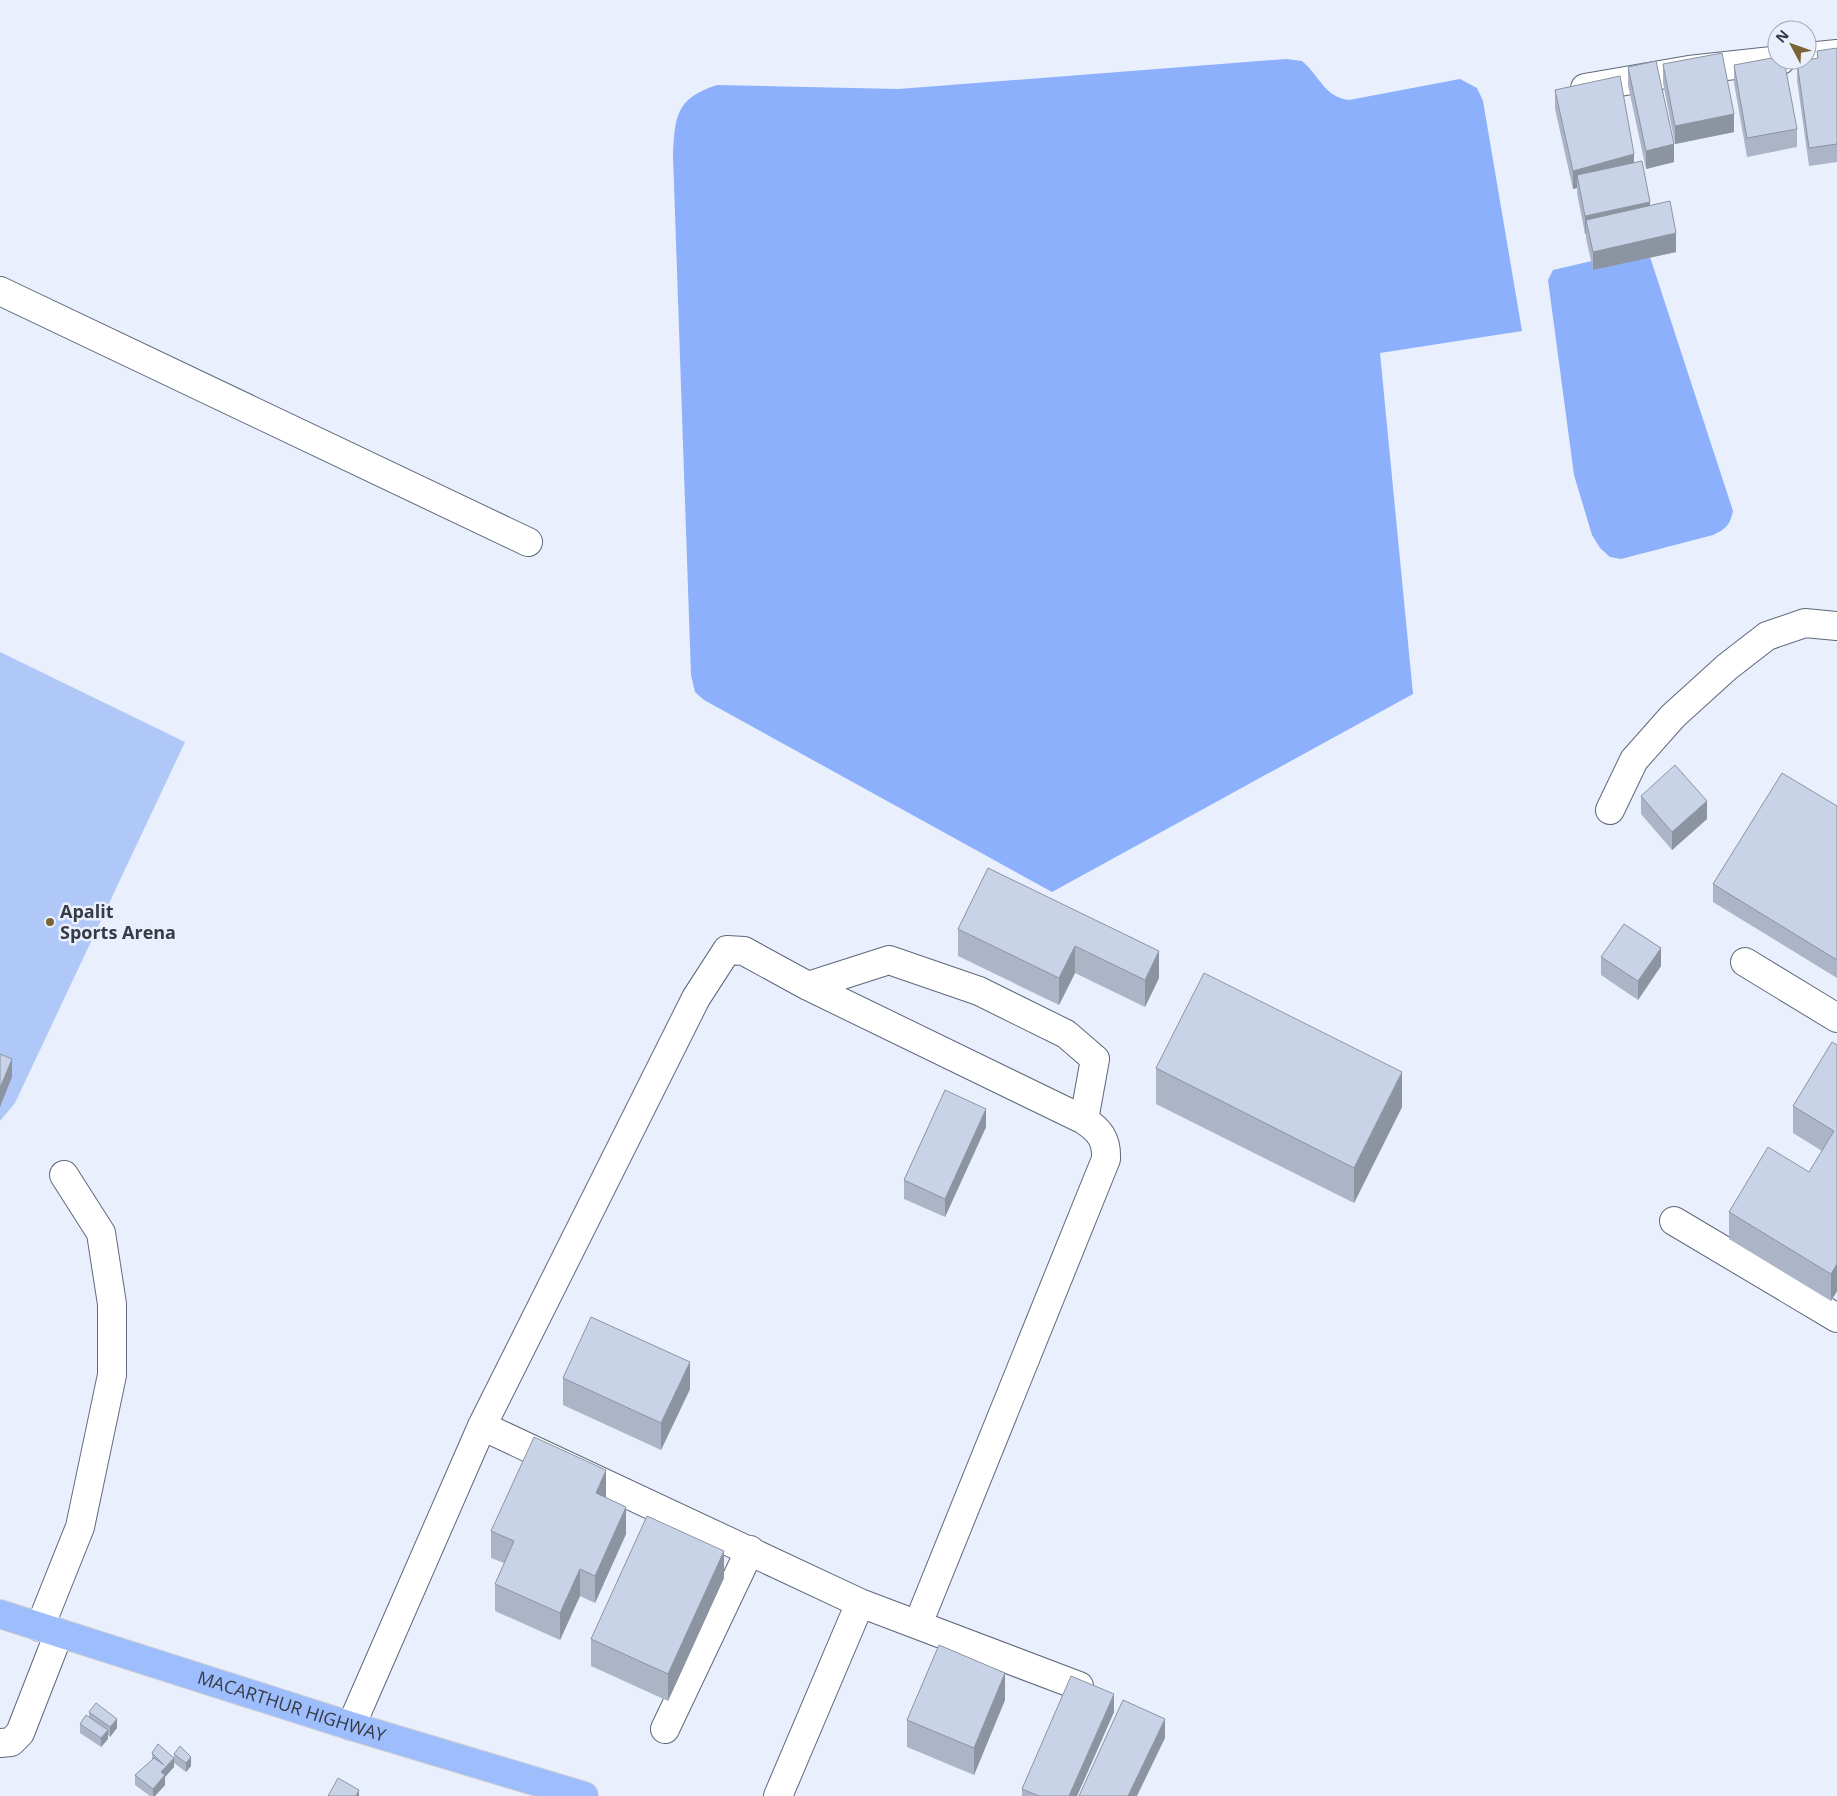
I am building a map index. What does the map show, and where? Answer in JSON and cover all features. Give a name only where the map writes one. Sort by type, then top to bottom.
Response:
[{"type":"highway","name":"MACARTHUR HIGHWAY","points":[[0,1614],[351,1726],[584,1796]]},
{"type":"street","points":[[1817,56],[1837,54]]},
{"type":"street","points":[[1563,92],[1689,70],[1767,62]]},
{"type":"street","points":[[0,291],[528,542]]},
{"type":"street","points":[[1610,810],[1634,760],[1673,716],[1727,667],[1766,636],[1805,623],[1837,626]]},
{"type":"street","points":[[351,1726],[482,1426],[696,998],[727,950],[744,951],[808,986],[1084,1120],[1099,1130],[1106,1149],[1106,1159],[918,1624]]},
{"type":"street","points":[[808,986],[889,960],[979,991],[1066,1034],[1095,1059],[1084,1120]]},
{"type":"street","points":[[1745,962],[1837,1018]]},
{"type":"street","points":[[0,1743],[11,1742],[20,1732],[80,1527],[112,1375],[112,1304],[101,1233],[64,1175]]},
{"type":"street","points":[[1674,1221],[1837,1318]]},
{"type":"street","points":[[482,1426],[860,1602],[1079,1686]]},
{"type":"street","points":[[666,1729],[750,1550]]},
{"type":"street","points":[[778,1796],[860,1602]]},
{"type":"shaded area","points":[[1286,59],[1302,61],[1334,95],[1349,100],[1460,79],[1477,88],[1483,101],[1522,331],[1380,353],[1413,694],[1052,892],[704,700],[695,692],[691,675],[673,155],[677,119],[680,110],[686,103],[703,90],[717,85],[898,89]]},
{"type":"shaded area","points":[[1643,249],[1648,251],[1733,511],[1727,526],[1713,535],[1621,559],[1610,557],[1600,548],[1592,535],[1574,475],[1548,280],[1553,270]]},
{"type":"shaded area","name":"Apalit Sports Arena","points":[[0,652],[185,742],[15,1103],[0,1121]]},
{"type":"building","points":[[1837,48],[1837,144],[1809,148],[1798,70],[1817,70],[1817,51]]},
{"type":"building","points":[[1722,53],[1734,114],[1675,126],[1663,64]]},
{"type":"building","points":[[1767,59],[1767,70],[1786,70],[1797,129],[1747,138],[1734,65]]},
{"type":"building","points":[[1656,61],[1674,144],[1646,151],[1628,67]]},
{"type":"building","points":[[1620,76],[1634,154],[1573,171],[1555,90]]},
{"type":"building","points":[[1642,161],[1650,202],[1585,216],[1577,175]]},
{"type":"building","points":[[1670,201],[1676,233],[1593,252],[1586,220]]},
{"type":"building","points":[[1675,765],[1707,801],[1672,832],[1641,796]]},
{"type":"building","points":[[1782,773],[1837,806],[1837,960],[1713,884]]},
{"type":"building","points":[[988,868],[1159,951],[1145,980],[1075,946],[1059,978],[958,929]]},
{"type":"building","points":[[1624,924],[1661,948],[1638,981],[1601,957]]},
{"type":"building","points":[[1204,973],[1402,1072],[1354,1168],[1156,1068]]},
{"type":"building","points":[[1832,1042],[1837,1045],[1837,1264],[1831,1274],[1729,1212],[1768,1147],[1809,1172],[1834,1131],[1793,1106]]},
{"type":"building","points":[[0,1054],[12,1059],[0,1088]]},
{"type":"building","points":[[945,1090],[986,1109],[945,1199],[904,1180]]},
{"type":"building","points":[[591,1317],[690,1362],[661,1423],[563,1378]]},
{"type":"building","points":[[534,1437],[606,1470],[596,1493],[626,1507],[595,1576],[580,1569],[560,1613],[495,1584],[514,1541],[491,1531]]},
{"type":"building","points":[[647,1516],[724,1551],[668,1674],[591,1639]]},
{"type":"building","points":[[939,1645],[1005,1673],[974,1748],[907,1720]]},
{"type":"building","points":[[1071,1676],[1114,1694],[1069,1796],[1039,1796],[1022,1789]]},
{"type":"building","points":[[1123,1700],[1165,1719],[1128,1796],[1079,1796]]},
{"type":"building","points":[[96,1703],[117,1719],[110,1727],[89,1712]]},
{"type":"building","points":[[86,1715],[108,1730],[101,1738],[80,1724]]},
{"type":"building","points":[[158,1744],[174,1758],[161,1772],[165,1775],[153,1789],[135,1775],[154,1758],[164,1765],[152,1753]]},
{"type":"building","points":[[180,1746],[191,1757],[186,1763],[174,1754]]},
{"type":"building","points":[[338,1778],[359,1790],[356,1796],[328,1796]]},
{"type":"place","name":"Apalit Sports Arena","points":[[50,922]]}]
